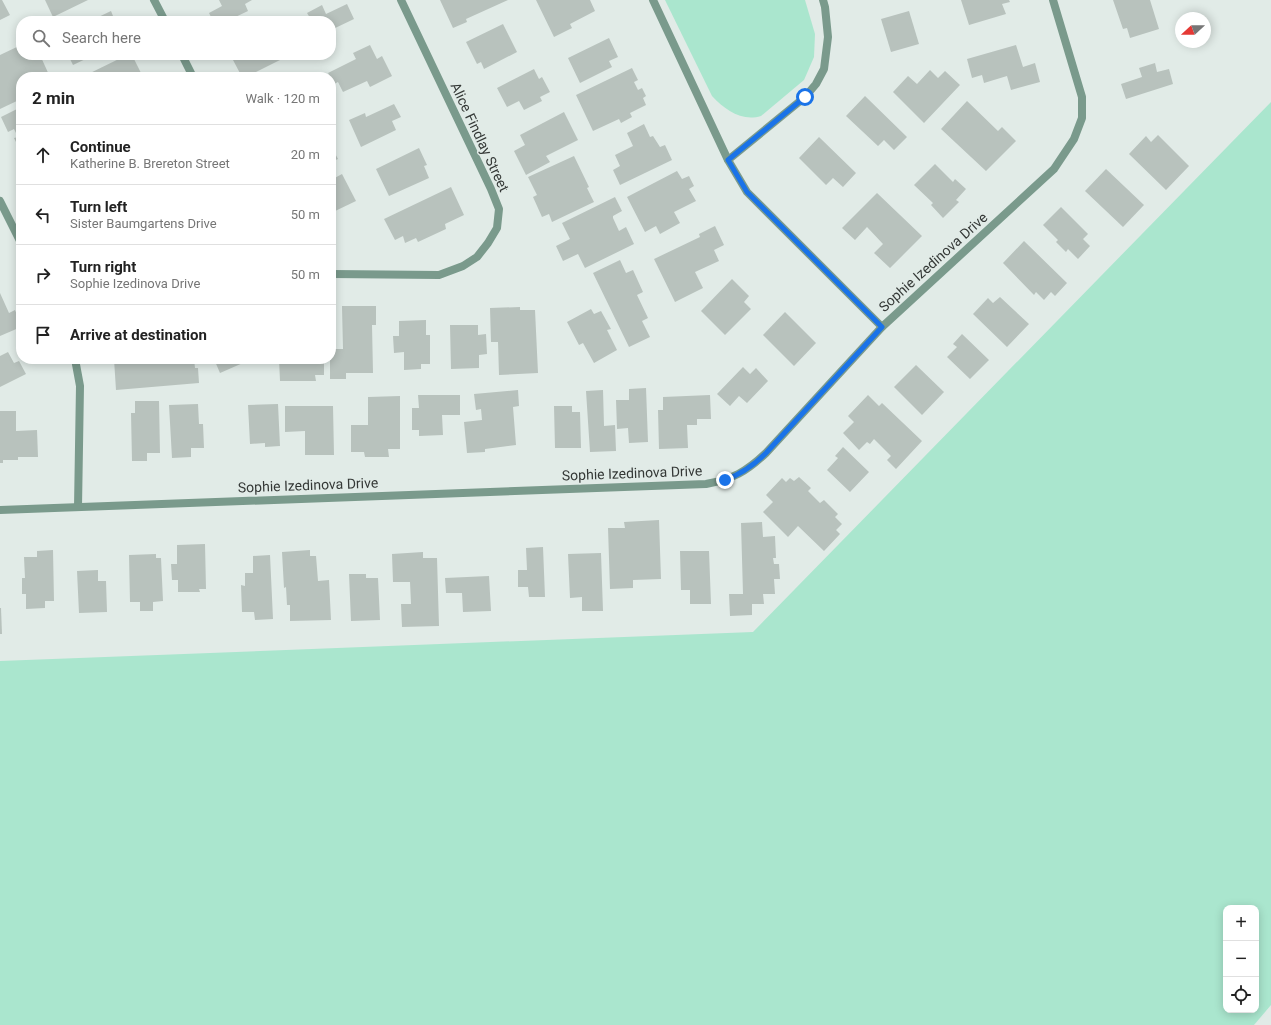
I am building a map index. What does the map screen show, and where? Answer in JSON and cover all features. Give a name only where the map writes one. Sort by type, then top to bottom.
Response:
[{"type":"street","points":[[154,0],[162,16]]},
{"type":"street","name":"Alice Findlay Street","points":[[336,274],[439,275],[463,266],[477,256],[488,243],[497,228],[499,209],[491,189],[400,0]]},
{"type":"street","points":[[653,0],[728,160],[747,192],[882,327]]},
{"type":"street","points":[[728,160],[805,97],[816,84],[824,69],[828,38],[823,0]]},
{"type":"street","name":"Sophie Izedinova Drive","points":[[0,510],[706,484],[736,476],[749,468],[766,453],[882,327],[1054,169],[1074,139],[1082,118],[1082,97],[1053,0]]},
{"type":"street","points":[[184,60],[190,72]]},
{"type":"street","points":[[0,201],[16,233]]},
{"type":"street","points":[[76,364],[80,386],[78,508]]},
{"type":"green space","points":[[665,0],[805,0],[815,34],[814,57],[804,80],[761,116],[747,117],[734,114],[722,106],[712,96]]},
{"type":"green space","points":[[1271,102],[1271,1005],[1254,1025],[0,1025],[0,661],[753,632]]},
{"type":"building","points":[[0,0],[2,0],[10,15],[0,20]]},
{"type":"building","points":[[45,0],[88,0],[55,16],[53,16]]},
{"type":"building","points":[[219,0],[252,0],[245,4],[248,11],[238,16],[210,16],[209,13],[222,6]]},
{"type":"building","points":[[440,0],[508,0],[466,19],[467,22],[453,28]]},
{"type":"building","points":[[536,0],[590,0],[595,11],[570,24],[572,28],[554,37]]},
{"type":"building","points":[[961,0],[1009,0],[1010,2],[1002,4],[1006,14],[969,25]]},
{"type":"building","points":[[1113,0],[1150,0],[1159,29],[1130,38],[1127,28],[1123,29]]},
{"type":"building","points":[[347,4],[354,19],[336,28],[336,16],[309,16],[307,13],[322,5],[326,14]]},
{"type":"building","points":[[111,11],[113,16],[100,16]]},
{"type":"building","points":[[909,11],[919,44],[891,52],[881,19]]},
{"type":"building","points":[[503,24],[517,52],[484,69],[481,62],[477,64],[466,42]]},
{"type":"building","points":[[609,38],[618,57],[609,61],[612,67],[580,83],[568,58]]},
{"type":"building","points":[[370,45],[377,59],[382,56],[392,76],[370,87],[367,81],[343,92],[338,82],[336,83],[336,72],[330,72],[356,59],[353,53]]},
{"type":"building","points":[[1016,45],[1023,67],[1035,63],[1040,82],[1011,90],[1007,76],[984,83],[982,75],[972,78],[967,59]]},
{"type":"building","points":[[16,47],[16,60],[42,60],[48,72],[16,72],[16,101],[0,109],[0,55]]},
{"type":"building","points":[[70,60],[84,60],[73,65]]},
{"type":"building","points":[[117,60],[134,60],[140,72],[92,72]]},
{"type":"building","points":[[233,60],[280,60],[256,72],[239,72]]},
{"type":"building","points":[[1155,63],[1157,72],[1169,69],[1173,84],[1126,99],[1121,84],[1142,77],[1139,68]]},
{"type":"building","points":[[632,68],[638,80],[634,82],[638,90],[642,88],[646,96],[643,98],[646,105],[630,113],[632,117],[621,123],[619,119],[593,131],[576,95]]},
{"type":"building","points":[[534,69],[539,79],[542,77],[550,92],[540,97],[542,101],[524,110],[519,101],[507,107],[497,88]]},
{"type":"building","points":[[930,70],[938,78],[945,71],[960,85],[924,123],[893,92],[908,76],[917,84]]},
{"type":"building","points":[[865,96],[907,137],[894,150],[884,140],[878,146],[846,116]]},
{"type":"building","points":[[967,101],[998,131],[1002,127],[1016,141],[986,171],[941,129]]},
{"type":"building","points":[[394,104],[401,117],[392,121],[396,130],[361,147],[349,120],[365,113],[366,117]]},
{"type":"building","points":[[16,110],[16,133],[14,129],[8,132],[1,117]]},
{"type":"building","points":[[564,112],[578,140],[546,156],[550,162],[526,175],[514,151],[525,145],[520,135]]},
{"type":"building","points":[[644,124],[650,137],[653,136],[660,147],[665,145],[672,160],[620,185],[613,170],[620,166],[615,155],[633,146],[627,133]]},
{"type":"building","points":[[1158,135],[1189,166],[1166,190],[1129,154],[1146,136],[1151,142]]},
{"type":"building","points":[[819,137],[856,173],[843,187],[833,178],[826,185],[799,158]]},
{"type":"building","points":[[419,148],[427,165],[424,166],[429,178],[389,196],[376,169]]},
{"type":"building","points":[[574,156],[589,187],[587,188],[594,202],[552,222],[549,214],[542,217],[533,197],[537,195],[528,177]]},
{"type":"building","points":[[935,164],[953,182],[955,179],[966,189],[956,200],[959,202],[943,218],[931,205],[933,203],[914,185]]},
{"type":"building","points":[[1106,169],[1144,205],[1123,227],[1085,191]]},
{"type":"building","points":[[677,171],[682,179],[689,176],[694,186],[689,189],[696,201],[674,212],[680,223],[660,234],[656,226],[645,232],[627,197]]},
{"type":"building","points":[[342,174],[356,201],[336,211],[336,177]]},
{"type":"building","points":[[451,187],[464,215],[445,224],[446,229],[418,242],[416,238],[405,243],[403,236],[395,240],[384,219]]},
{"type":"building","points":[[877,193],[922,236],[890,268],[874,253],[883,244],[867,227],[855,240],[842,228]]},
{"type":"building","points":[[615,197],[622,211],[613,216],[613,218],[619,231],[626,227],[634,244],[585,268],[578,254],[563,261],[556,246],[570,239],[562,223]]},
{"type":"building","points":[[1061,207],[1088,234],[1083,239],[1090,246],[1078,259],[1068,249],[1066,252],[1056,242],[1058,240],[1043,225]]},
{"type":"building","points":[[715,226],[724,245],[714,250],[719,261],[695,272],[703,288],[675,302],[654,259],[700,237],[699,234]]},
{"type":"building","points":[[1024,241],[1067,283],[1055,296],[1051,292],[1044,300],[1036,292],[1034,295],[1003,263]]},
{"type":"building","points":[[620,260],[626,273],[633,270],[643,292],[637,295],[648,318],[642,321],[650,337],[629,347],[593,273]]},
{"type":"building","points":[[732,279],[749,296],[744,302],[751,309],[725,335],[701,311]]},
{"type":"building","points":[[0,293],[9,313],[15,310],[16,329],[0,336]]},
{"type":"building","points":[[1000,297],[1029,324],[1007,347],[973,314],[988,298],[993,303]]},
{"type":"building","points":[[342,306],[376,306],[376,325],[372,325],[373,373],[346,373],[346,379],[330,379],[330,364],[336,364],[336,349],[343,349]]},
{"type":"building","points":[[520,307],[520,310],[535,310],[538,373],[499,375],[498,342],[491,342],[490,308]]},
{"type":"building","points":[[591,309],[594,314],[601,311],[611,329],[607,330],[617,350],[594,363],[583,343],[579,345],[567,322]]},
{"type":"building","points":[[785,312],[816,343],[794,366],[763,335]]},
{"type":"building","points":[[426,320],[426,335],[430,335],[430,364],[421,364],[421,369],[404,370],[404,352],[394,353],[393,336],[399,336],[399,321]]},
{"type":"building","points":[[450,325],[478,325],[478,335],[486,334],[487,354],[479,355],[479,368],[451,369]]},
{"type":"building","points":[[962,334],[989,360],[970,379],[947,357],[957,347],[953,344]]},
{"type":"building","points":[[8,352],[14,363],[21,364],[26,374],[0,387],[0,356]]},
{"type":"building","points":[[114,364],[195,364],[195,368],[198,368],[199,383],[116,390]]},
{"type":"building","points":[[216,364],[241,364],[220,373]]},
{"type":"building","points":[[279,364],[324,364],[324,375],[315,375],[316,381],[280,381]]},
{"type":"building","points":[[916,365],[944,392],[922,415],[894,387]]},
{"type":"building","points":[[743,367],[750,374],[756,368],[768,381],[747,403],[739,396],[730,406],[717,394]]},
{"type":"building","points":[[646,388],[648,442],[629,443],[628,428],[617,429],[616,400],[629,400],[629,389]]},
{"type":"building","points":[[518,390],[519,406],[513,407],[516,445],[485,449],[485,452],[467,453],[464,422],[482,420],[481,409],[476,410],[474,394]]},
{"type":"building","points":[[603,390],[604,426],[615,425],[616,451],[590,452],[586,391]]},
{"type":"building","points":[[418,395],[460,395],[460,415],[442,415],[443,435],[419,436],[419,430],[412,430],[412,408],[419,408]]},
{"type":"building","points":[[710,395],[711,419],[697,419],[697,425],[687,425],[688,448],[659,449],[658,410],[663,410],[663,397]]},
{"type":"building","points":[[868,395],[879,406],[882,403],[922,441],[896,469],[887,460],[891,456],[874,439],[870,444],[867,442],[859,450],[843,433],[854,422],[848,416]]},
{"type":"building","points":[[400,396],[400,449],[388,449],[389,457],[365,457],[364,452],[351,452],[351,425],[368,425],[368,397]]},
{"type":"building","points":[[135,401],[159,401],[160,453],[147,453],[147,461],[132,461],[131,413],[135,413]]},
{"type":"building","points":[[198,404],[199,424],[203,424],[204,448],[191,448],[191,457],[172,458],[169,405]]},
{"type":"building","points":[[278,404],[280,446],[265,447],[265,443],[250,444],[248,405]]},
{"type":"building","points":[[285,406],[333,406],[334,455],[305,455],[305,431],[285,432]]},
{"type":"building","points":[[554,406],[572,406],[572,412],[580,412],[581,448],[555,448]]},
{"type":"building","points":[[0,411],[16,411],[16,431],[37,430],[38,457],[18,457],[18,460],[3,460],[3,463],[0,463]]},
{"type":"building","points":[[843,447],[869,472],[850,492],[827,470],[838,458],[835,456]]},
{"type":"building","points":[[799,477],[811,488],[808,491],[820,503],[824,500],[838,514],[835,517],[842,524],[836,530],[840,534],[824,551],[798,526],[788,537],[763,512],[773,502],[766,495],[782,478],[786,482],[790,478],[794,481]]},
{"type":"building","points":[[659,520],[661,579],[633,580],[633,588],[610,589],[608,528],[625,528],[624,522]]},
{"type":"building","points":[[762,522],[763,537],[775,536],[776,558],[773,558],[774,564],[779,564],[780,579],[774,579],[775,594],[763,594],[764,604],[752,604],[752,615],[730,616],[729,594],[743,594],[741,523]]},
{"type":"building","points":[[205,544],[206,589],[199,589],[200,592],[178,592],[178,580],[172,580],[171,564],[177,564],[177,545]]},
{"type":"building","points":[[543,547],[545,597],[529,597],[528,587],[518,587],[518,570],[527,570],[526,548]]},
{"type":"building","points":[[53,550],[54,601],[45,601],[45,608],[26,609],[26,594],[22,594],[22,578],[25,578],[24,557],[37,557],[37,551]]},
{"type":"building","points":[[310,550],[310,556],[316,556],[318,581],[329,580],[331,620],[290,621],[290,605],[287,605],[286,587],[284,588],[282,552]]},
{"type":"building","points":[[680,551],[709,551],[711,604],[690,604],[690,590],[681,590]]},
{"type":"building","points":[[423,552],[423,558],[437,558],[439,626],[402,627],[401,604],[411,604],[410,582],[393,582],[392,554]]},
{"type":"building","points":[[601,553],[603,611],[582,611],[582,597],[570,598],[568,554]]},
{"type":"building","points":[[156,554],[156,558],[161,558],[163,601],[153,602],[153,611],[140,611],[140,602],[130,602],[129,555]]},
{"type":"building","points":[[270,555],[273,619],[255,620],[254,612],[242,612],[241,585],[245,586],[245,573],[253,573],[253,556]]},
{"type":"building","points":[[98,570],[98,581],[106,581],[107,612],[79,613],[77,571]]},
{"type":"building","points":[[349,574],[366,574],[366,578],[378,578],[380,620],[351,621]]},
{"type":"building","points":[[489,576],[491,611],[463,612],[462,593],[446,593],[445,578]]},
{"type":"building","points":[[1,608],[2,634],[0,634]]},
{"type":"route","points":[[725,480],[736,476],[757,462],[882,327],[747,192],[728,160],[805,97]]}]
